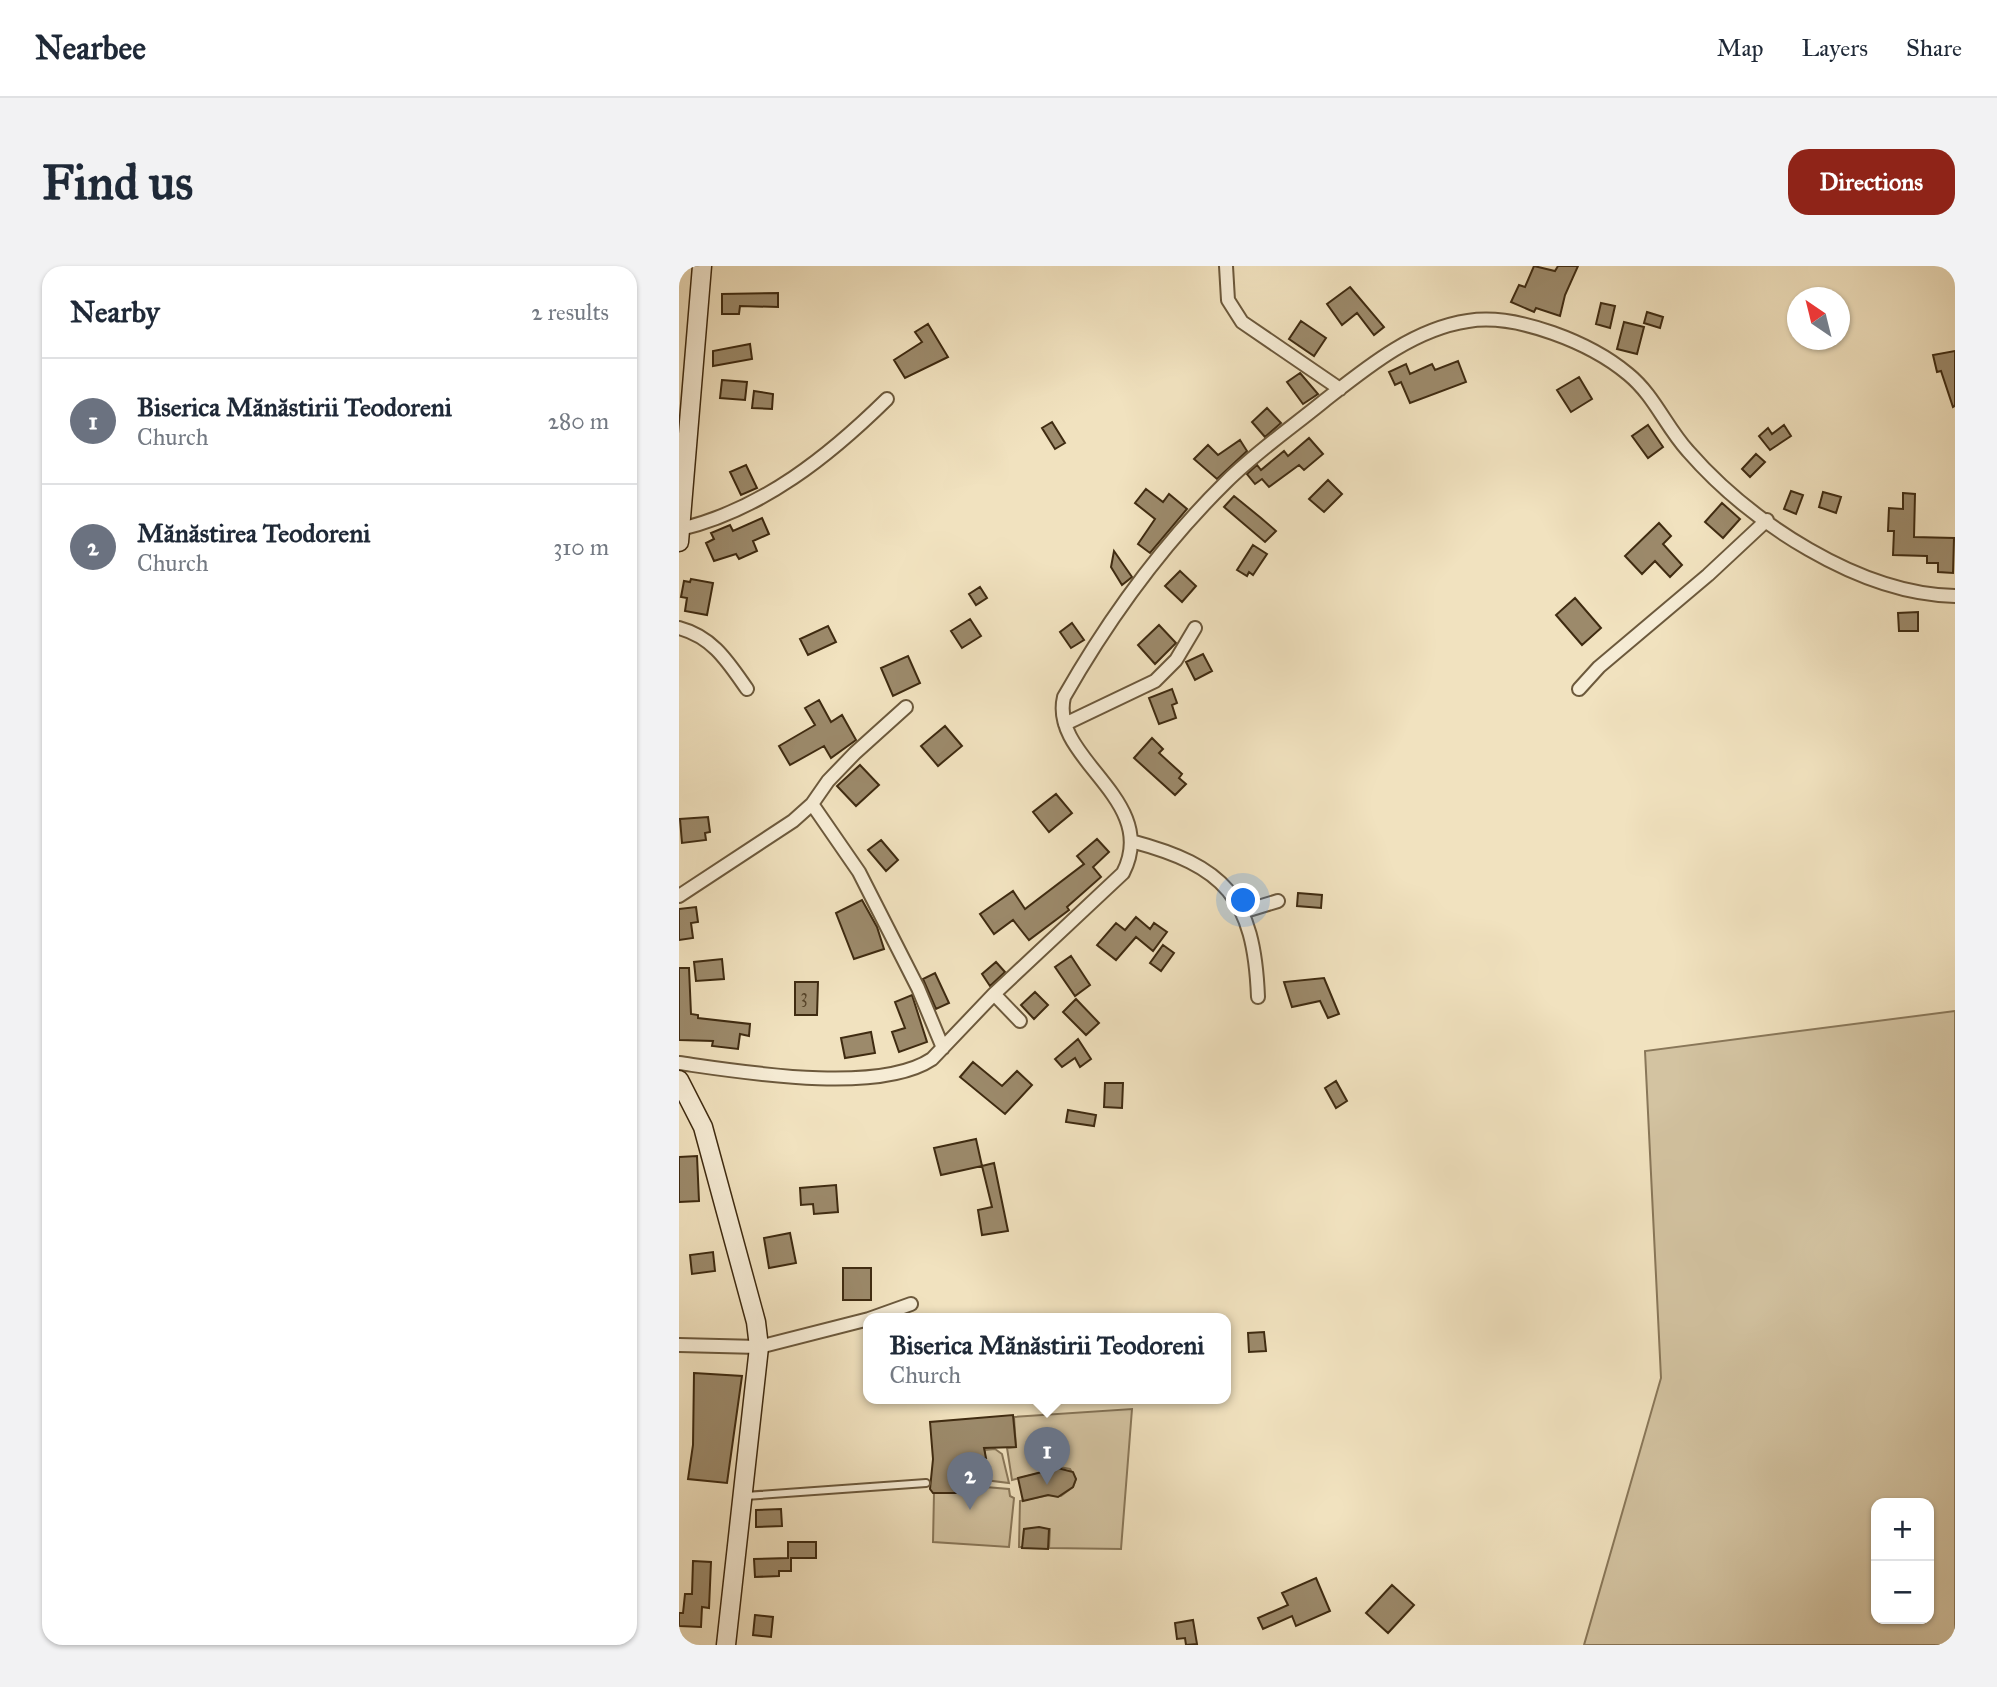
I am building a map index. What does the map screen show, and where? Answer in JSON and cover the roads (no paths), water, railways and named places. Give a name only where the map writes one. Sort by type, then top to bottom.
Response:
[{"type":"street","points":[[702,266],[680,535],[736,510],[803,472],[830,453],[887,399]]},
{"type":"street","points":[[1226,266],[1228,300],[1242,322],[1340,389]]},
{"type":"street","points":[[679,1063],[788,1076],[875,1077],[919,1067],[943,1048],[993,994],[1123,873],[1131,856],[1129,829],[1112,793],[1076,744],[1065,724],[1061,709],[1068,690],[1115,615],[1165,547],[1227,481],[1340,389],[1398,347],[1445,327],[1466,321],[1491,319],[1535,327],[1626,372],[1641,386],[1687,451],[1720,484],[1767,520],[1834,563],[1871,579],[1922,593],[1955,596]]},
{"type":"street","points":[[1579,689],[1599,667],[1708,575],[1767,520]]},
{"type":"street","points":[[679,628],[707,639],[721,653],[747,690]]},
{"type":"street","points":[[1065,724],[1155,681],[1176,660],[1195,628]]},
{"type":"street","points":[[679,896],[793,821],[812,804],[828,781],[879,729],[906,707]]},
{"type":"street","points":[[812,804],[859,872],[918,988],[943,1048]]},
{"type":"street","points":[[1131,841],[1183,859],[1213,873],[1232,892],[1242,912],[1258,997]]},
{"type":"street","points":[[1242,912],[1278,901]]},
{"type":"street","points":[[993,994],[1020,1021]]},
{"type":"street","points":[[679,1080],[703,1127],[753,1311],[759,1347],[726,1645]]},
{"type":"street","points":[[886,1313],[911,1304]]},
{"type":"street","points":[[679,1345],[759,1347],[863,1321]]},
{"type":"lane","points":[[743,1496],[926,1482]]},
{"type":"place","name":"Biserica Mănăstirii Teodoreni","points":[[1047,1485]]},
{"type":"place","name":"Mănăstirea Teodoreni","points":[[970,1510]]}]
